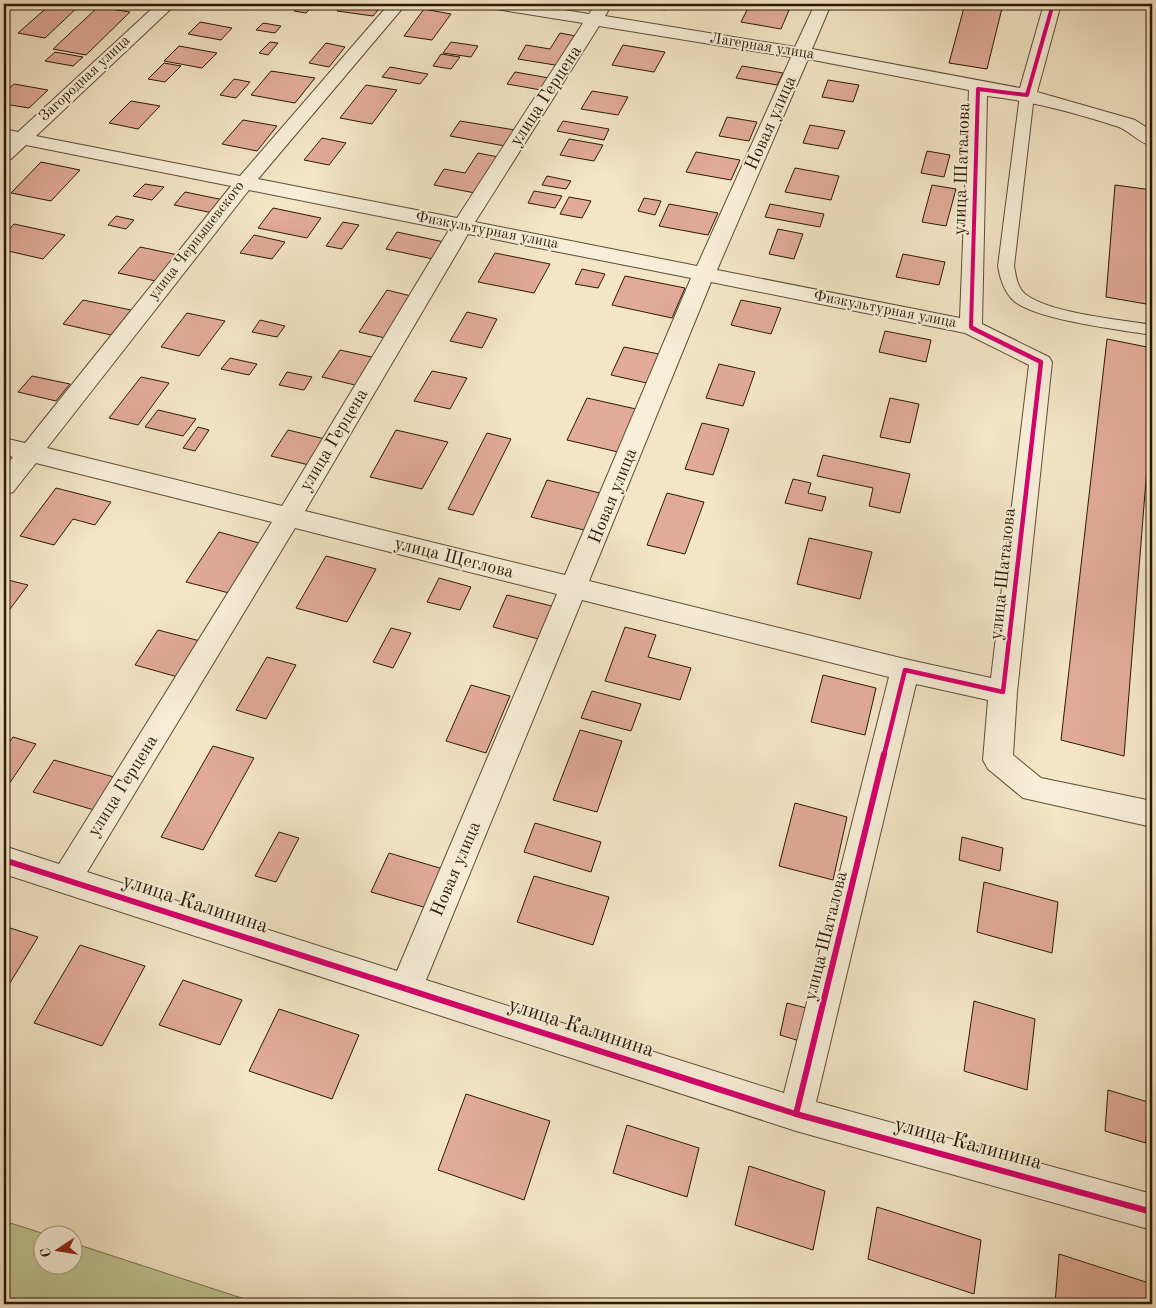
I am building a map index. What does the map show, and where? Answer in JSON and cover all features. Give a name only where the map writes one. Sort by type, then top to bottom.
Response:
[{"type":"street","name":"Загородная улица","points":[[4,155],[12,137],[168,4]]},
{"type":"street","name":"улица Чернышевского","points":[[4,486],[244,182],[398,4]]},
{"type":"street","name":"Лагерная улица","points":[[496,4],[600,12],[802,53],[1027,95]]},
{"type":"street","name":"Новая улица","points":[[406,989],[575,588],[704,274],[823,4]]},
{"type":"street","points":[[1053,4],[1027,95],[1128,124],[1152,140]]},
{"type":"street","name":"улица Герцена","points":[[66,879],[289,516],[462,226],[600,12]]},
{"type":"street","name":"улица Шаталова","points":[[1027,95],[978,89],[971,327],[1041,362],[998,760],[1034,789],[1152,814]]},
{"type":"street","name":"Физкультурная улица","points":[[12,137],[971,327]]},
{"type":"street","name":"улица Щеглова","points":[[4,446],[905,670]]},
{"type":"street","points":[[905,670],[1004,692]]},
{"type":"street","name":"улица Шаталова","points":[[796,1114],[905,670]]},
{"type":"street","name":"улица Калинина","points":[[4,860],[796,1114],[1152,1212]]},
{"type":"lane","points":[[1027,95],[1006,266],[1009,284],[1020,298],[1044,310],[1152,330]]},
{"type":"green space","points":[[4,1221],[32,1230],[32,1276],[82,1276],[82,1246],[260,1304],[4,1304]]},
{"type":"building","points":[[51,4],[81,4],[45,38],[18,33]]},
{"type":"building","points":[[301,4],[314,4],[306,13],[294,11]]},
{"type":"building","points":[[343,4],[383,4],[373,16],[337,11]]},
{"type":"building","points":[[648,4],[668,4],[665,10],[646,7]]},
{"type":"building","points":[[750,4],[789,10],[781,29],[741,22]]},
{"type":"building","points":[[965,4],[1003,4],[987,69],[949,63]]},
{"type":"building","points":[[98,7],[130,12],[86,55],[53,49]]},
{"type":"building","points":[[424,9],[451,14],[432,40],[404,36]]},
{"type":"building","points":[[200,22],[232,28],[221,40],[188,34]]},
{"type":"building","points":[[263,23],[281,26],[275,33],[256,30]]},
{"type":"building","points":[[560,33],[576,36],[561,66],[518,59],[526,45],[550,49]]},
{"type":"building","points":[[270,42],[278,43],[268,55],[259,53]]},
{"type":"building","points":[[451,42],[478,46],[471,57],[443,53]]},
{"type":"building","points":[[326,43],[345,47],[329,67],[309,63]]},
{"type":"building","points":[[623,45],[665,52],[654,72],[612,65]]},
{"type":"building","points":[[179,46],[217,53],[202,68],[164,61]]},
{"type":"building","points":[[55,52],[83,57],[73,66],[45,61]]},
{"type":"building","points":[[441,54],[460,57],[451,69],[433,66]]},
{"type":"building","points":[[164,63],[181,66],[165,82],[148,79]]},
{"type":"building","points":[[742,66],[783,73],[777,85],[736,78]]},
{"type":"building","points":[[390,67],[428,74],[420,84],[382,77]]},
{"type":"building","points":[[271,71],[315,78],[295,103],[251,95]]},
{"type":"building","points":[[515,72],[549,78],[541,90],[507,84]]},
{"type":"building","points":[[234,79],[250,82],[236,98],[220,95]]},
{"type":"building","points":[[828,80],[859,85],[853,102],[822,97]]},
{"type":"building","points":[[14,84],[48,90],[29,108],[4,104],[4,93]]},
{"type":"building","points":[[366,85],[397,90],[372,124],[340,118]]},
{"type":"building","points":[[592,91],[628,97],[618,115],[581,109]]},
{"type":"building","points":[[131,101],[160,106],[138,129],[109,123]]},
{"type":"building","points":[[727,117],[757,122],[749,141],[719,136]]},
{"type":"building","points":[[243,120],[277,126],[257,151],[222,144]]},
{"type":"building","points":[[460,121],[515,130],[505,146],[450,136]]},
{"type":"building","points":[[563,121],[609,129],[604,140],[557,131]]},
{"type":"building","points":[[810,125],[845,131],[838,149],[803,143]]},
{"type":"building","points":[[322,138],[346,143],[329,165],[304,160]]},
{"type":"building","points":[[569,139],[603,145],[594,161],[560,155]]},
{"type":"building","points":[[927,151],[950,155],[944,177],[921,173]]},
{"type":"building","points":[[696,152],[740,160],[731,180],[686,172]]},
{"type":"building","points":[[478,153],[498,157],[475,193],[434,185],[444,169],[465,173]]},
{"type":"building","points":[[41,162],[80,170],[51,201],[11,193]]},
{"type":"building","points":[[795,168],[839,176],[831,200],[785,192]]},
{"type":"building","points":[[547,176],[571,181],[566,189],[542,185]]},
{"type":"building","points":[[145,184],[164,187],[152,200],[133,196]]},
{"type":"building","points":[[932,185],[956,189],[946,226],[922,222]]},
{"type":"building","points":[[1115,185],[1152,190],[1152,305],[1106,297]]},
{"type":"building","points":[[534,191],[562,196],[555,208],[528,203]]},
{"type":"building","points":[[185,192],[224,200],[213,213],[174,205]]},
{"type":"building","points":[[569,197],[591,201],[582,218],[560,214]]},
{"type":"building","points":[[644,198],[661,201],[655,215],[638,211]]},
{"type":"building","points":[[669,204],[718,213],[708,235],[659,226]]},
{"type":"building","points":[[770,204],[824,214],[820,227],[765,217]]},
{"type":"building","points":[[273,208],[321,218],[307,238],[258,228]]},
{"type":"building","points":[[116,216],[134,220],[126,229],[108,225]]},
{"type":"building","points":[[343,222],[359,225],[342,249],[326,246]]},
{"type":"building","points":[[14,224],[65,235],[43,259],[4,250],[4,235]]},
{"type":"building","points":[[778,229],[803,234],[794,259],[769,254]]},
{"type":"building","points":[[397,232],[444,242],[433,259],[386,249]]},
{"type":"building","points":[[254,235],[285,242],[272,259],[240,253]]},
{"type":"building","points":[[140,247],[178,255],[156,281],[118,273]]},
{"type":"building","points":[[495,253],[550,264],[534,293],[478,282]]},
{"type":"building","points":[[903,254],[945,262],[939,285],[896,277]]},
{"type":"building","points":[[582,269],[605,274],[598,288],[575,284]]},
{"type":"building","points":[[625,276],[685,288],[672,318],[612,305]]},
{"type":"building","points":[[387,290],[411,296],[385,338],[359,332]]},
{"type":"building","points":[[83,300],[131,310],[111,335],[63,324]]},
{"type":"building","points":[[741,300],[781,308],[771,334],[731,325]]},
{"type":"building","points":[[467,312],[497,319],[482,348],[450,341]]},
{"type":"building","points":[[187,313],[225,321],[199,356],[161,347]]},
{"type":"building","points":[[260,320],[285,326],[277,337],[252,332]]},
{"type":"building","points":[[885,331],[931,340],[926,362],[879,352]]},
{"type":"building","points":[[1107,339],[1152,348],[1152,405],[1124,756],[1061,740]]},
{"type":"building","points":[[624,347],[664,355],[651,384],[611,375]]},
{"type":"building","points":[[340,350],[376,358],[359,386],[322,377]]},
{"type":"building","points":[[230,358],[257,364],[249,375],[221,369]]},
{"type":"building","points":[[719,364],[755,372],[743,406],[706,398]]},
{"type":"building","points":[[432,371],[467,378],[450,409],[414,401]]},
{"type":"building","points":[[287,372],[312,377],[304,390],[279,385]]},
{"type":"building","points":[[32,376],[70,384],[56,401],[18,392]]},
{"type":"building","points":[[141,377],[169,383],[138,425],[109,418]]},
{"type":"building","points":[[587,398],[636,409],[618,452],[567,440]]},
{"type":"building","points":[[890,398],[919,404],[910,443],[880,437]]},
{"type":"building","points":[[158,410],[196,419],[183,436],[145,427]]},
{"type":"building","points":[[702,423],[729,429],[713,475],[685,469]]},
{"type":"building","points":[[198,427],[209,430],[195,451],[183,448]]},
{"type":"building","points":[[288,430],[325,439],[309,465],[271,456]]},
{"type":"building","points":[[396,430],[448,442],[422,489],[370,477]]},
{"type":"building","points":[[487,433],[511,439],[473,515],[448,509]]},
{"type":"building","points":[[823,455],[910,474],[900,513],[869,506],[873,488],[817,476]]},
{"type":"building","points":[[793,479],[811,483],[808,493],[826,497],[822,511],[785,503]]},
{"type":"building","points":[[547,480],[600,493],[584,530],[531,517]]},
{"type":"building","points":[[56,488],[111,502],[95,525],[73,519],[54,545],[20,536]]},
{"type":"building","points":[[667,493],[704,502],[685,554],[647,545]]},
{"type":"building","points":[[219,532],[263,544],[233,594],[186,582]]},
{"type":"building","points":[[809,538],[872,552],[860,599],[797,584]]},
{"type":"building","points":[[326,556],[376,569],[347,622],[296,608]]},
{"type":"building","points":[[439,578],[471,587],[460,610],[427,602]]},
{"type":"building","points":[[4,579],[28,585],[4,617]]},
{"type":"building","points":[[507,595],[556,607],[542,640],[493,627]]},
{"type":"building","points":[[625,627],[656,635],[648,657],[691,668],[680,700],[605,681]]},
{"type":"building","points":[[391,628],[411,633],[393,668],[373,662]]},
{"type":"building","points":[[158,630],[200,641],[178,677],[135,665]]},
{"type":"building","points":[[267,657],[296,665],[266,719],[236,710]]},
{"type":"building","points":[[823,675],[876,688],[865,735],[811,722]]},
{"type":"building","points":[[471,685],[510,696],[486,753],[446,741]]},
{"type":"building","points":[[592,691],[641,704],[631,731],[581,718]]},
{"type":"building","points":[[580,730],[622,741],[597,812],[553,800]]},
{"type":"building","points":[[13,737],[36,744],[7,787],[4,786],[4,750]]},
{"type":"building","points":[[213,746],[254,758],[203,850],[161,837]]},
{"type":"building","points":[[54,760],[121,779],[101,812],[33,792]]},
{"type":"building","points":[[795,803],[847,817],[833,880],[779,866]]},
{"type":"building","points":[[535,823],[601,842],[591,872],[524,852]]},
{"type":"building","points":[[279,832],[299,838],[276,882],[255,876]]},
{"type":"building","points":[[962,837],[1003,848],[1000,871],[959,860]]},
{"type":"building","points":[[389,853],[443,869],[427,908],[371,892]]},
{"type":"building","points":[[534,876],[609,897],[593,945],[517,922]]},
{"type":"building","points":[[984,882],[1058,902],[1052,953],[977,932]]},
{"type":"building","points":[[4,926],[38,937],[5,991],[4,991]]},
{"type":"building","points":[[80,945],[145,966],[102,1046],[34,1023]]},
{"type":"building","points":[[183,980],[242,1000],[220,1045],[159,1025]]},
{"type":"building","points":[[974,1001],[1035,1019],[1027,1090],[964,1071]]},
{"type":"building","points":[[787,1003],[814,1010],[806,1043],[780,1035]]},
{"type":"building","points":[[279,1009],[359,1035],[332,1099],[249,1071]]},
{"type":"building","points":[[1108,1090],[1148,1102],[1146,1143],[1105,1131]]},
{"type":"building","points":[[466,1094],[550,1121],[524,1200],[438,1170]]},
{"type":"building","points":[[627,1125],[699,1148],[687,1197],[613,1173]]},
{"type":"building","points":[[749,1166],[825,1191],[813,1250],[735,1225]]},
{"type":"building","points":[[877,1207],[981,1240],[974,1294],[868,1259]]},
{"type":"building","points":[[1059,1254],[1152,1284],[1152,1304],[1055,1304]]},
{"type":"cycle path","points":[[796,1114],[905,670],[1003,692],[1041,362],[971,327],[978,89],[1027,95],[1053,4]]},
{"type":"cycle path","points":[[4,860],[796,1114],[1152,1212]]}]
